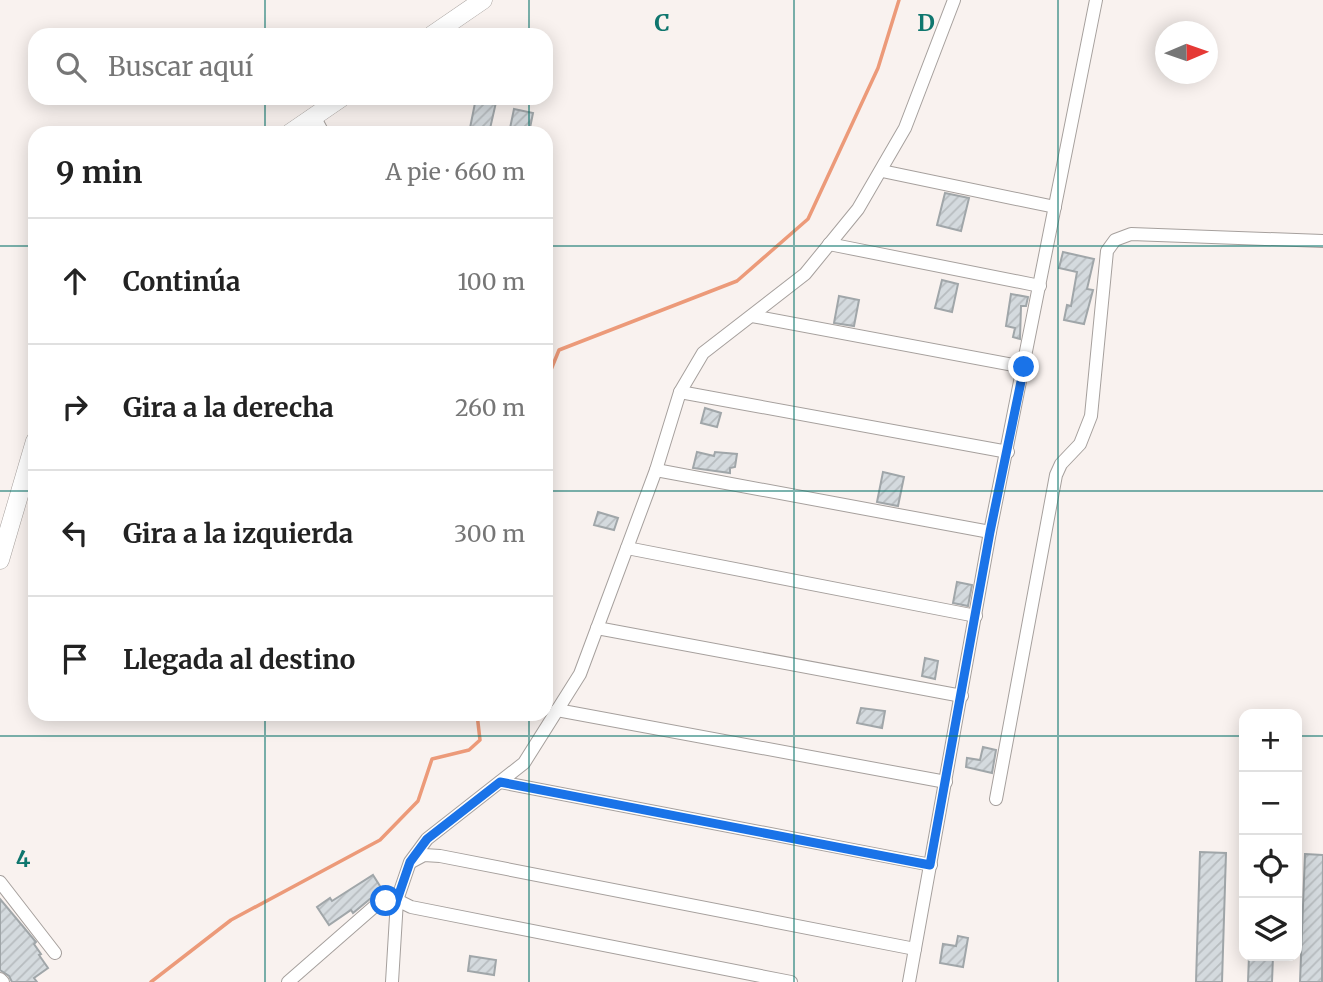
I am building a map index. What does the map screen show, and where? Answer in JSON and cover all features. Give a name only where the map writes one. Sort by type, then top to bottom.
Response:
[{"type":"main road","points":[[442,28],[483,0]]},
{"type":"main road","points":[[300,126],[330,105]]},
{"type":"main road","points":[[0,560],[28,465]]},
{"type":"street","points":[[553,716],[580,674],[656,470],[680,392],[703,353],[805,274],[858,209],[905,128],[954,0]]},
{"type":"street","points":[[909,982],[990,532],[1096,0]]},
{"type":"street","points":[[314,116],[319,126]]},
{"type":"street","points":[[882,171],[1055,207]]},
{"type":"street","points":[[996,799],[1056,475],[1061,464],[1080,444],[1091,416],[1107,251],[1115,240],[1131,234],[1323,240]]},
{"type":"street","points":[[829,244],[1040,286]]},
{"type":"street","points":[[752,316],[1024,367]]},
{"type":"street","points":[[680,392],[1008,452]]},
{"type":"street","points":[[656,470],[990,532]]},
{"type":"street","points":[[627,548],[976,616]]},
{"type":"street","points":[[597,628],[962,696]]},
{"type":"street","points":[[557,710],[946,782]]},
{"type":"street","points":[[392,982],[397,900],[410,862],[427,839],[524,763],[550,721]]},
{"type":"street","points":[[500,782],[930,865]]},
{"type":"street","points":[[410,862],[424,855],[440,856],[915,949]]},
{"type":"street","points":[[0,882],[55,953]]},
{"type":"street","points":[[288,982],[375,906],[397,900],[411,907],[791,982]]},
{"type":"building","points":[[475,105],[495,105],[491,126],[470,126]]},
{"type":"building","points":[[514,109],[533,113],[530,126],[510,126]]},
{"type":"building","points":[[945,193],[969,198],[961,231],[937,225]]},
{"type":"building","points":[[1063,252],[1094,259],[1087,289],[1093,290],[1084,324],[1064,320],[1067,305],[1071,306],[1077,272],[1059,268]]},
{"type":"building","points":[[942,280],[958,284],[952,312],[935,308]]},
{"type":"building","points":[[1011,294],[1028,297],[1026,306],[1021,306],[1020,339],[1013,337],[1015,328],[1006,326]]},
{"type":"building","points":[[839,296],[859,300],[854,326],[834,323]]},
{"type":"building","points":[[705,408],[721,413],[717,427],[701,423]]},
{"type":"building","points":[[697,452],[714,456],[715,452],[737,454],[735,467],[730,468],[730,473],[693,468]]},
{"type":"building","points":[[883,472],[904,477],[898,506],[877,502]]},
{"type":"building","points":[[598,512],[618,518],[614,530],[594,525]]},
{"type":"building","points":[[957,582],[972,585],[968,606],[953,603]]},
{"type":"building","points":[[925,658],[938,661],[935,679],[922,676]]},
{"type":"building","points":[[861,708],[885,711],[882,728],[857,723]]},
{"type":"building","points":[[983,747],[996,750],[992,773],[966,767],[967,758],[980,760]]},
{"type":"building","points":[[1200,852],[1226,853],[1222,982],[1196,982]]},
{"type":"building","points":[[1305,854],[1323,855],[1322,982],[1300,982]]},
{"type":"building","points":[[373,875],[385,894],[370,899],[353,913],[351,910],[329,925],[317,907],[330,898],[332,901]]},
{"type":"building","points":[[0,899],[36,942],[34,944],[41,954],[39,955],[48,968],[34,978],[37,982],[12,982],[9,976],[0,970]]},
{"type":"building","points":[[958,936],[968,938],[963,967],[940,963],[943,944],[956,946]]},
{"type":"building","points":[[470,956],[496,960],[494,975],[468,971]]},
{"type":"building","points":[[1249,961],[1273,961],[1272,982],[1248,982]]},
{"type":"waterway","points":[[553,365],[559,350],[737,281],[808,219],[878,68],[899,0]]},
{"type":"waterway","points":[[151,982],[231,920],[380,840],[418,801],[432,759],[469,750],[480,740],[478,721]]},
{"type":"route","points":[[386,901],[397,900],[410,862],[427,839],[500,782],[930,865],[990,532],[1024,367]]}]
